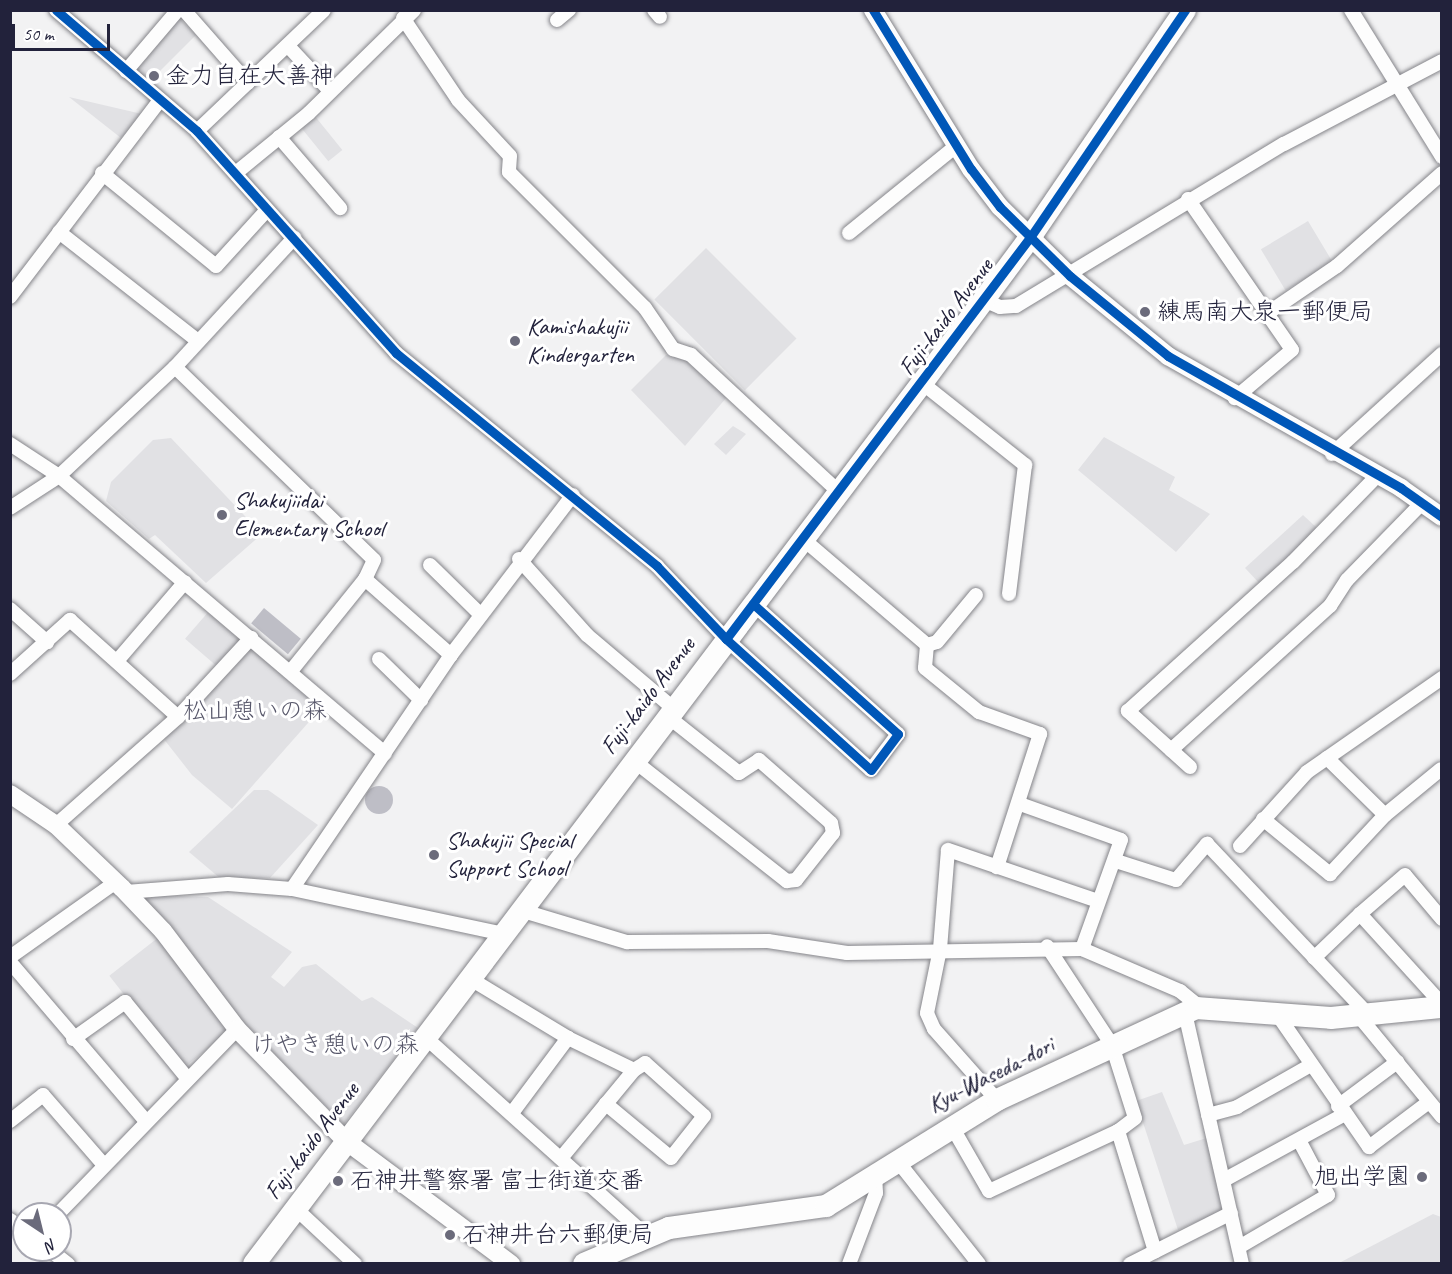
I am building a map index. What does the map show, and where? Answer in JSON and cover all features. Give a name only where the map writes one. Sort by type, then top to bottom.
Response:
[{"type":"main road","name":"Fuji-kaido Avenue","points":[[254,1263],[633,760],[984,300],[1031,236],[1185,10]]},
{"type":"main road","name":"Kyu-Waseda-dori","points":[[584,1263],[646,1235],[821,1208],[951,1125],[997,1100],[1192,1010],[1277,1014],[1363,1014],[1442,1006]]},
{"type":"street","points":[[56,10],[197,131],[237,172],[267,210],[396,353],[573,495],[657,566],[726,639],[866,770],[898,740],[898,734],[753,604]]},
{"type":"street","points":[[126,72],[178,10]]},
{"type":"street","points":[[184,10],[248,83]]},
{"type":"street","points":[[557,20],[569,10]]},
{"type":"street","points":[[873,10],[955,147],[1000,207],[1070,276],[1168,356],[1235,399],[1422,503],[1442,518]]},
{"type":"street","points":[[1352,10],[1442,157]]},
{"type":"street","points":[[197,131],[326,11]]},
{"type":"street","points":[[237,172],[330,91],[409,14],[458,100],[510,156],[508,172],[645,308],[673,349],[691,355],[838,491]]},
{"type":"street","points":[[288,46],[330,91]]},
{"type":"street","points":[[984,300],[1000,307],[1016,306],[1070,276],[1188,199],[1397,82],[1442,61]]},
{"type":"street","points":[[10,297],[102,173],[160,100]]},
{"type":"street","points":[[279,137],[340,208]]},
{"type":"street","points":[[849,233],[955,147]]},
{"type":"street","points":[[102,173],[216,266],[267,210]]},
{"type":"street","points":[[1268,313],[1337,266],[1442,173]]},
{"type":"street","points":[[1188,199],[1292,350],[1235,399]]},
{"type":"street","points":[[59,232],[198,341]]},
{"type":"street","points":[[10,508],[59,476],[175,368],[294,238]]},
{"type":"street","points":[[1332,454],[1442,354]]},
{"type":"street","points":[[175,368],[374,560],[365,579],[291,671]]},
{"type":"street","points":[[921,383],[1025,465],[1009,594]]},
{"type":"street","points":[[10,444],[59,476],[385,753]]},
{"type":"street","points":[[1190,767],[1128,711],[1293,562],[1376,477]]},
{"type":"street","points":[[292,889],[519,559],[573,495]]},
{"type":"street","points":[[1171,750],[1330,606],[1347,580],[1422,503]]},
{"type":"street","points":[[803,538],[927,645]]},
{"type":"street","points":[[519,559],[587,635],[739,773],[759,760],[831,823],[833,833],[796,880],[787,881],[633,760]]},
{"type":"street","points":[[430,565],[481,615]]},
{"type":"street","points":[[365,579],[451,655]]},
{"type":"street","points":[[117,662],[185,582]]},
{"type":"street","points":[[927,645],[937,642],[976,595]]},
{"type":"street","points":[[10,609],[47,642]]},
{"type":"street","points":[[10,674],[70,620],[178,717]]},
{"type":"street","points":[[56,825],[178,717],[251,638]]},
{"type":"street","points":[[927,645],[925,668],[979,712],[1040,734],[1020,804],[997,867]]},
{"type":"street","points":[[379,658],[421,700]]},
{"type":"street","points":[[1240,846],[1263,819],[1327,758],[1442,678]]},
{"type":"street","points":[[1327,758],[1385,815]]},
{"type":"street","points":[[1263,819],[1330,874],[1385,815],[1441,769]]},
{"type":"street","points":[[10,795],[56,825],[121,887],[163,931],[237,1029],[346,1141],[511,1263]]},
{"type":"street","points":[[1020,804],[1119,838],[1116,861],[1098,901],[1082,949]]},
{"type":"street","points":[[1116,861],[1176,880],[1207,844],[1363,1014],[1396,1062],[1442,1117]]},
{"type":"street","points":[[997,1100],[927,1016],[940,949],[948,850],[1098,901]]},
{"type":"street","points":[[1314,958],[1405,875],[1442,919]]},
{"type":"street","points":[[145,1120],[73,1039],[13,954],[121,887],[228,884],[292,889],[503,934]]},
{"type":"street","points":[[520,910],[627,942],[768,941],[847,953],[1047,946],[1082,949],[1180,991],[1192,1010],[1208,1114],[1242,1263]]},
{"type":"street","points":[[1360,914],[1442,1006]]},
{"type":"street","points":[[951,1125],[989,1191],[1118,1131],[1136,1113],[1112,1045],[1047,946]]},
{"type":"street","points":[[469,978],[568,1038],[634,1070]]},
{"type":"street","points":[[73,1039],[125,1002],[187,1078]]},
{"type":"street","points":[[1277,1014],[1340,1111],[1369,1148],[1429,1102]]},
{"type":"street","points":[[69,1202],[145,1120],[237,1029]]},
{"type":"street","points":[[425,1037],[562,1157],[646,1235]]},
{"type":"street","points":[[512,1113],[568,1038]]},
{"type":"street","points":[[1224,1180],[1299,1140],[1340,1111],[1396,1062]]},
{"type":"street","points":[[562,1157],[634,1070],[647,1064],[703,1119],[671,1158],[606,1104]]},
{"type":"street","points":[[1208,1114],[1237,1107],[1311,1065]]},
{"type":"street","points":[[10,1121],[42,1095],[103,1164]]},
{"type":"street","points":[[1118,1131],[1155,1251]]},
{"type":"street","points":[[1239,1247],[1328,1195],[1299,1140]]},
{"type":"street","points":[[896,1159],[979,1263]]},
{"type":"street","points":[[849,1263],[876,1193],[875,1173]]},
{"type":"street","points":[[295,1208],[355,1263]]},
{"type":"street","points":[[1130,1263],[1231,1213]]},
{"type":"green space","points":[[178,17],[196,35],[148,83],[135,66]]},
{"type":"green space","points":[[69,97],[142,114],[121,138]]},
{"type":"green space","points":[[314,115],[342,150],[328,161],[300,126]]},
{"type":"green space","points":[[1308,221],[1333,262],[1286,290],[1261,249]]},
{"type":"green space","points":[[706,248],[797,339],[745,390],[654,300]]},
{"type":"green space","points":[[666,355],[686,358],[727,397],[685,446],[631,390]]},
{"type":"green space","points":[[733,426],[746,434],[726,455],[714,444]]},
{"type":"green space","points":[[1104,437],[1175,477],[1169,490],[1210,514],[1176,552],[1078,470]]},
{"type":"green space","points":[[171,438],[262,534],[206,583],[155,535],[149,539],[106,501],[111,482],[153,440]]},
{"type":"green space","points":[[1303,515],[1317,528],[1260,584],[1245,568]]},
{"type":"green space","points":[[210,610],[245,640],[220,669],[185,639]]},
{"type":"green space","name":"松山憩いの森","points":[[252,642],[323,706],[232,809],[192,775],[163,738]]},
{"type":"green space","points":[[254,790],[268,790],[318,825],[270,878],[221,879],[189,852]]},
{"type":"green space","name":"けやき憩いの森","points":[[141,895],[208,897],[292,952],[271,977],[284,987],[302,967],[316,964],[362,1001],[372,997],[418,1028],[344,1124],[250,1031]]},
{"type":"green space","points":[[159,937],[232,1030],[182,1069],[109,976]]},
{"type":"green space","points":[[1162,1092],[1184,1145],[1210,1137],[1226,1209],[1178,1230],[1136,1101]]},
{"type":"green space","points":[[1433,1214],[1441,1217],[1441,1263],[1339,1263]]},
{"type":"shaded area","points":[[264,608],[301,639],[288,654],[251,623]]},
{"type":"shaded area","points":[[379,786],[389,790],[393,800],[389,810],[379,814],[369,810],[365,800],[369,790]]},
{"type":"cycle path","points":[[56,10],[197,131],[396,353],[657,566],[726,639],[871,770],[898,734],[753,604]]},
{"type":"cycle path","points":[[873,10],[971,169],[1000,207],[1070,276],[1168,356],[1401,488],[1442,517]]},
{"type":"cycle path","points":[[726,639],[1031,236],[1185,10]]},
{"type":"place","name":"金力自在大善神","points":[[154,76]]},
{"type":"place","name":"練馬南大泉一郵便局","points":[[1145,312]]},
{"type":"place","name":"Kamishakujii Kindergarten","points":[[515,341]]},
{"type":"place","name":"Shakujiidai Elementary School","points":[[222,515]]},
{"type":"place","name":"Shakujii Special Support School","points":[[434,855]]},
{"type":"place","name":"旭出学園","points":[[1422,1177]]},
{"type":"place","name":"石神井警察署 富士街道交番","points":[[338,1181]]},
{"type":"place","name":"石神井台六郵便局","points":[[450,1235]]}]
